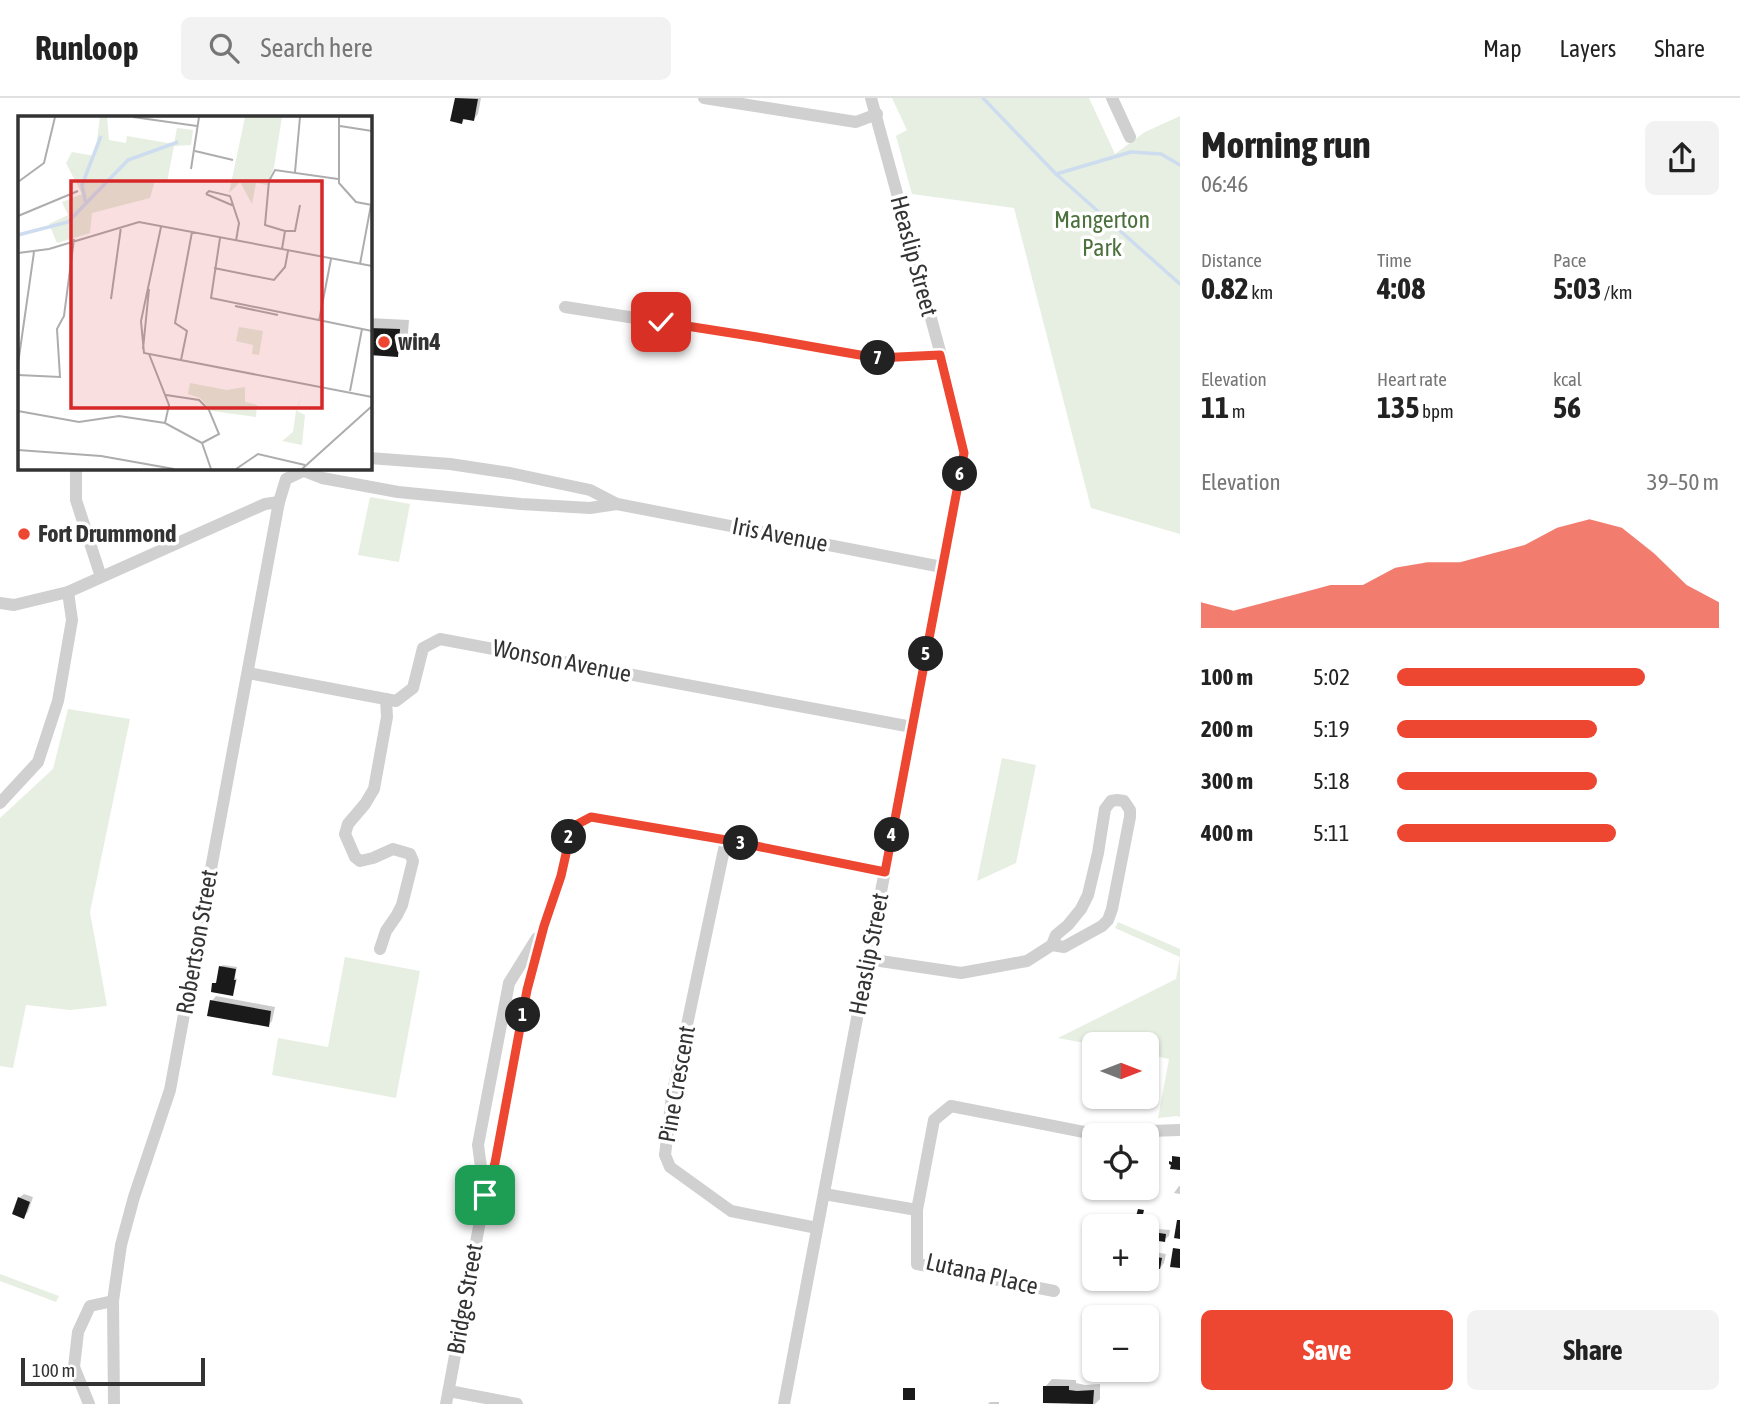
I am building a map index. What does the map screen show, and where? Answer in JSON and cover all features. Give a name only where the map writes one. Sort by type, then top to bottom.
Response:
[{"type":"street","points":[[704,98],[856,122],[877,114]]},
{"type":"street","name":"Heaslip Street","points":[[784,1404],[964,453],[871,98]]},
{"type":"street","points":[[1112,98],[1130,136]]},
{"type":"street","points":[[565,307],[877,358],[940,355]]},
{"type":"street","name":"Iris Avenue","points":[[371,458],[450,464],[510,473],[590,490],[617,504],[942,567]]},
{"type":"street","points":[[76,469],[76,500],[101,577]]},
{"type":"street","name":"Iris Avenue","points":[[286,479],[307,469],[322,478],[398,492],[590,508],[617,504]]},
{"type":"street","name":"Robertson Street","points":[[114,1404],[113,1301],[121,1245],[170,1090],[279,502],[286,479]]},
{"type":"street","points":[[0,603],[14,606],[68,592],[265,504],[279,502]]},
{"type":"street","points":[[0,803],[38,762],[58,701],[72,620],[68,592]]},
{"type":"street","name":"Wonson Avenue","points":[[386,699],[396,701],[413,688],[423,648],[440,639],[912,727]]},
{"type":"street","points":[[248,673],[386,699],[387,717],[374,789],[348,824],[345,834],[355,857],[360,861],[393,849],[412,857],[413,867],[402,905],[386,931],[380,949]]},
{"type":"street","points":[[867,959],[961,974],[1027,961],[1052,945],[1056,935],[1082,909],[1098,853],[1105,809],[1111,801],[1124,801],[1130,810],[1130,817],[1108,919],[1102,926],[1064,947],[1052,945]]},
{"type":"street","name":"Bridge Street","points":[[447,1398],[527,990],[561,876],[572,827],[591,817],[726,840],[885,872]]},
{"type":"street","name":"Pine Crescent","points":[[726,840],[672,1096],[665,1155],[670,1167],[731,1211],[817,1228]]},
{"type":"street","name":"Bridge Street","points":[[485,1195],[478,1144],[509,983],[544,926]]},
{"type":"street","points":[[824,1195],[917,1210],[934,1120],[951,1106],[1089,1133],[1180,1130]]},
{"type":"street","name":"Lutana Place","points":[[917,1210],[917,1264],[1054,1291]]},
{"type":"street","points":[[89,1404],[74,1367],[78,1332],[90,1307],[113,1301]]},
{"type":"street","points":[[447,1398],[517,1404]]},
{"type":"green space","name":"Mangerton Park","points":[[892,98],[1089,98],[1115,154],[1145,132],[1180,116],[1180,534],[1091,508],[1014,208],[912,194],[896,136],[907,130]]},
{"type":"green space","points":[[370,497],[410,504],[399,562],[358,555]]},
{"type":"green space","points":[[68,709],[130,719],[90,912],[107,1006],[70,1010],[26,1005],[13,1068],[0,1066],[0,818],[53,769]]},
{"type":"green space","points":[[1002,758],[1036,765],[1016,863],[977,881]]},
{"type":"green space","points":[[1118,922],[1180,949],[1180,957],[1115,928]]},
{"type":"green space","points":[[345,957],[420,971],[396,1098],[272,1075],[278,1038],[328,1047]]},
{"type":"green space","points":[[1180,957],[1180,1117],[1158,1118],[1169,1059],[1159,1057],[1159,1032],[1082,1032],[1082,1043],[1058,1038],[1176,979]]},
{"type":"green space","points":[[0,1274],[59,1296],[56,1302],[0,1281]]},
{"type":"building","points":[[455,98],[478,99],[474,121],[463,119],[462,124],[450,121]]},
{"type":"building","name":"win4","points":[[371,328],[400,329],[398,357],[371,355]]},
{"type":"building","points":[[219,966],[236,969],[233,996],[211,992],[212,983],[216,983]]},
{"type":"building","points":[[210,1000],[271,1011],[269,1027],[207,1016]]},
{"type":"building","points":[[1172,1156],[1180,1157],[1180,1170],[1170,1169],[1169,1161],[1172,1162]]},
{"type":"building","points":[[18,1197],[30,1202],[24,1219],[12,1214]]},
{"type":"building","points":[[1177,1220],[1180,1220],[1180,1239],[1174,1238]]},
{"type":"building","points":[[1159,1233],[1166,1234],[1165,1242],[1159,1241]]},
{"type":"building","points":[[1173,1248],[1180,1249],[1180,1268],[1170,1267]]},
{"type":"building","points":[[1043,1386],[1069,1386],[1069,1390],[1077,1391],[1094,1390],[1093,1404],[1043,1403]]},
{"type":"building","points":[[903,1388],[915,1388],[915,1400],[903,1400]]},
{"type":"waterway","points":[[983,98],[1056,174],[1180,284]]},
{"type":"waterway","points":[[1056,174],[1131,152],[1161,154],[1180,165]]},
{"type":"place","name":"win4","points":[[384,342]]},
{"type":"place","name":"Fort Drummond","points":[[24,534]]},
{"type":"route","points":[[485,1195],[495,1163],[527,990],[561,876],[572,827],[591,817],[726,840],[885,872],[964,453],[940,355],[877,358],[661,322]]}]
